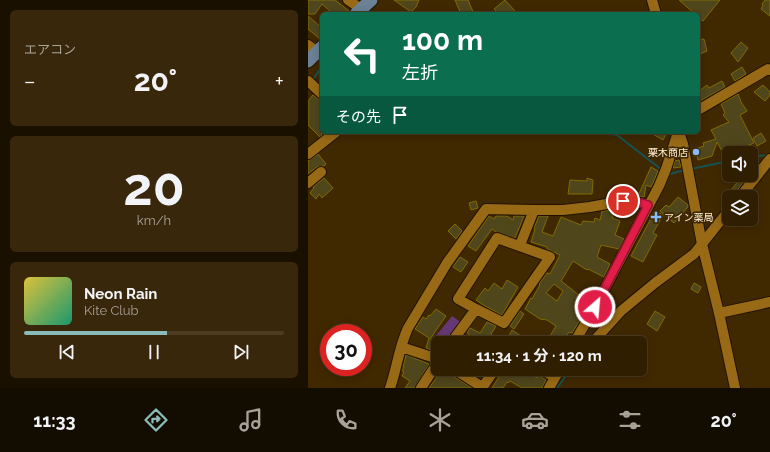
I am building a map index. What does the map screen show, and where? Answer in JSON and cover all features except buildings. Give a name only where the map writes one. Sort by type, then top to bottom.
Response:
[{"type":"main road","points":[[359,12],[371,0]]},
{"type":"main road","points":[[308,62],[316,48]]},
{"type":"street","points":[[348,0],[359,12]]},
{"type":"street","points":[[700,109],[768,69],[770,70]]},
{"type":"street","points":[[310,83],[320,92]]},
{"type":"street","points":[[308,154],[333,134]]},
{"type":"street","points":[[578,336],[595,307],[665,171],[677,134]]},
{"type":"street","points":[[679,134],[688,169],[702,244],[735,388]]},
{"type":"street","points":[[746,190],[770,159]]},
{"type":"street","points":[[308,183],[321,172]]},
{"type":"street","points":[[390,388],[395,375],[404,336],[408,328],[447,263],[486,209],[563,210],[633,201],[648,205]]},
{"type":"street","points":[[520,245],[534,210]]},
{"type":"street","points":[[598,336],[621,311],[694,254],[722,219]]},
{"type":"street","points":[[497,238],[550,257],[504,323],[476,309],[458,299],[497,238]]},
{"type":"street","points":[[719,313],[770,302]]},
{"type":"street","points":[[457,336],[476,309]]},
{"type":"street","points":[[401,347],[431,358]]},
{"type":"street","points":[[421,388],[431,372]]},
{"type":"street","points":[[464,376],[482,388],[490,376]]},
{"type":"street","points":[[549,388],[555,376]]},
{"type":"shaded area","points":[[452,316],[462,323],[453,336],[436,336]]},
{"type":"waterway","points":[[313,80],[320,69]]},
{"type":"waterway","points":[[612,134],[617,135],[662,170]]},
{"type":"waterway","points":[[758,156],[769,155]]},
{"type":"waterway","points":[[691,169],[722,162]]},
{"type":"waterway","points":[[668,173],[670,174],[685,170]]},
{"type":"waterway","points":[[557,388],[566,376]]},
{"type":"place","name":"栗木商店","points":[[696,152]]},
{"type":"place","name":"アイン薬局","points":[[656,217]]},
{"type":"route","points":[[595,307],[648,205],[633,201],[623,201]]}]
